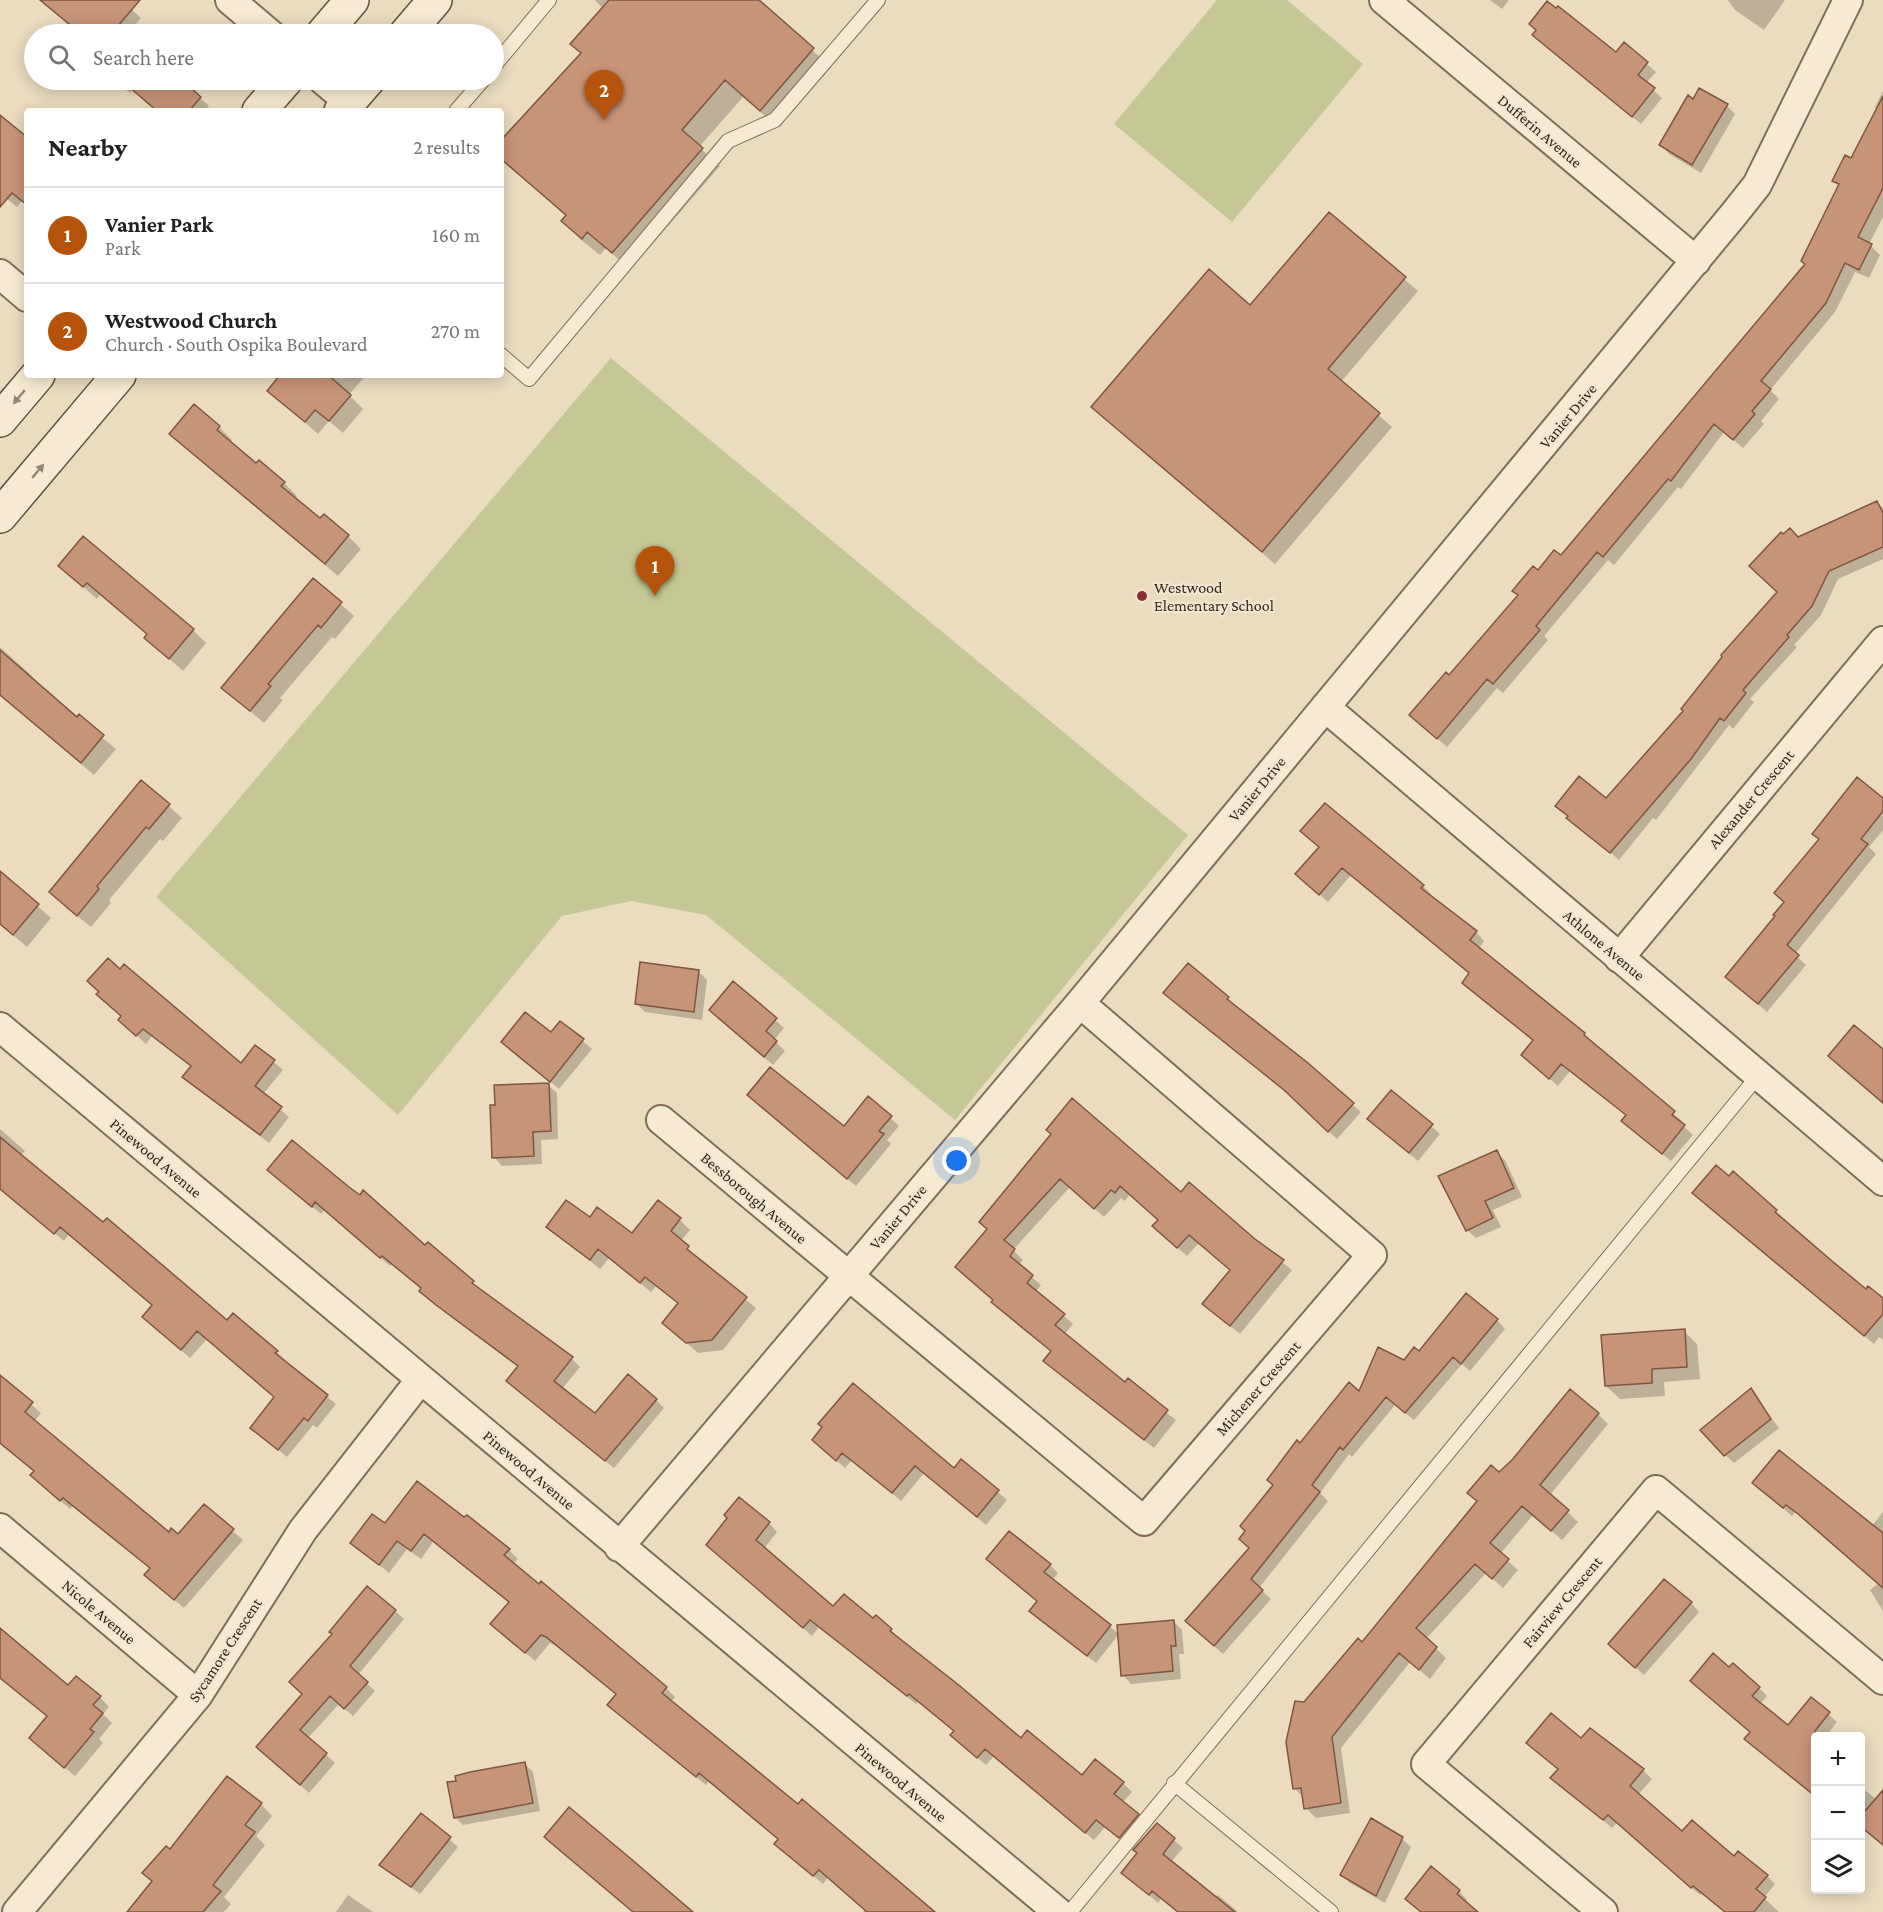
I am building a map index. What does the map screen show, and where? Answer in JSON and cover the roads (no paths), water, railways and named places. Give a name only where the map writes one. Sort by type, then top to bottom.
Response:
[{"type":"main road","points":[[332,24],[352,0]]},
{"type":"main road","points":[[415,24],[435,0]]},
{"type":"main road","points":[[262,108],[277,90]]},
{"type":"main road","points":[[0,420],[35,378]]},
{"type":"main road","points":[[0,516],[116,378]]},
{"type":"street","points":[[230,0],[258,24]]},
{"type":"street","name":"Dufferin Avenue","points":[[1384,0],[1696,261]]},
{"type":"street","name":"Vanier Drive","points":[[619,1547],[1080,1003],[1757,185],[1848,0]]},
{"type":"street","points":[[338,90],[354,101]]},
{"type":"street","points":[[0,274],[24,294]]},
{"type":"street","name":"Alexander Crescent","points":[[1619,957],[1883,641]]},
{"type":"street","name":"Athlone Avenue","points":[[1325,707],[1883,1181]]},
{"type":"street","name":"Michener Crescent","points":[[846,1277],[1144,1521],[1372,1255],[1080,1003]]},
{"type":"street","name":"Pinewood Avenue","points":[[0,1028],[421,1379],[1042,1907]]},
{"type":"street","name":"Bessborough Avenue","points":[[661,1120],[846,1277]]},
{"type":"street","name":"Sycamore Crescent","points":[[17,1912],[198,1695],[303,1530],[421,1379]]},
{"type":"street","name":"Fairview Crescent","points":[[1603,1912],[1426,1764],[1656,1490],[1883,1680]]},
{"type":"street","name":"Nicole Avenue","points":[[0,1528],[198,1695]]},
{"type":"lane","points":[[504,54],[549,0]]},
{"type":"lane","points":[[504,358],[529,379],[728,141],[775,120],[878,0]]},
{"type":"lane","points":[[459,108],[474,90]]},
{"type":"lane","points":[[1070,1912],[1758,1076]]},
{"type":"lane","points":[[1174,1783],[1331,1912]]},
{"type":"place","name":"Westwood Church","points":[[604,120]]},
{"type":"place","name":"Vanier Park","points":[[655,596]]},
{"type":"place","name":"Westwood Elementary School","points":[[1142,596]]}]
